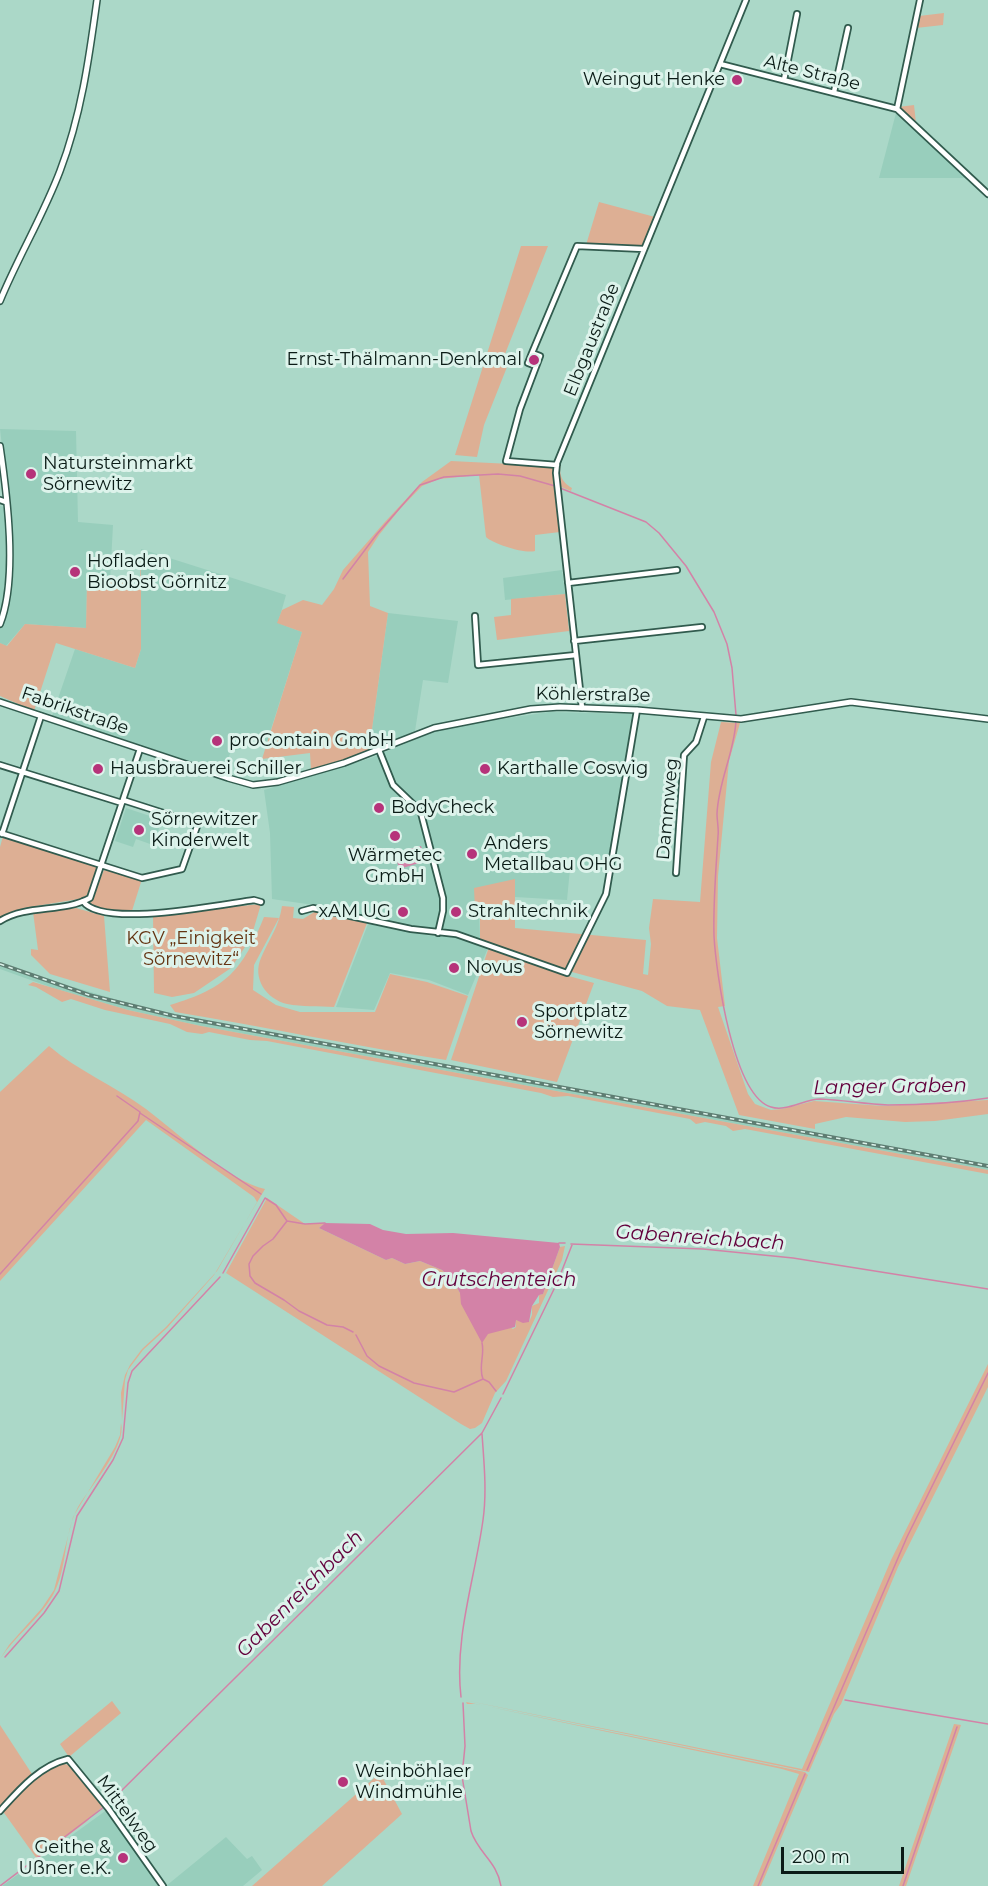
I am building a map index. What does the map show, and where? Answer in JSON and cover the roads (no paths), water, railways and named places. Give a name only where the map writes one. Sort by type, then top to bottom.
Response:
[{"type":"street","points":[[0,301],[44,210],[74,131],[84,88],[97,0]]},
{"type":"street","name":"Elbgaustraße","points":[[582,708],[557,487],[557,465],[746,0]]},
{"type":"street","points":[[920,0],[897,109],[988,194]]},
{"type":"street","points":[[784,80],[797,14]]},
{"type":"street","points":[[834,92],[848,28]]},
{"type":"street","name":"Alte Straße","points":[[720,64],[897,109]]},
{"type":"street","points":[[536,366],[528,363],[577,246],[644,249]]},
{"type":"street","points":[[532,352],[540,356],[520,410],[506,461],[557,465]]},
{"type":"street","points":[[0,446],[8,586],[0,624]]},
{"type":"street","points":[[568,583],[677,570]]},
{"type":"street","points":[[475,616],[478,665],[576,654]]},
{"type":"street","points":[[574,641],[702,627]]},
{"type":"street","name":"Fabrikstraße","points":[[0,702],[140,749]]},
{"type":"street","name":"Köhlerstraße","points":[[140,749],[247,784],[258,785],[278,782],[328,768],[434,728],[531,709],[637,710],[741,719],[851,702],[988,718]]},
{"type":"street","points":[[302,911],[313,908],[379,923],[466,937],[567,973],[606,894],[637,710]]},
{"type":"street","points":[[41,716],[1,834],[142,878],[182,869],[200,818]]},
{"type":"street","name":"Dammweg","points":[[676,873],[684,755],[696,742],[704,717]]},
{"type":"street","points":[[0,921],[17,912],[84,902],[90,898],[140,749]]},
{"type":"street","points":[[379,750],[393,785],[416,806],[423,820],[443,898],[443,911],[438,933]]},
{"type":"street","points":[[0,765],[198,825]]},
{"type":"street","points":[[84,902],[87,907],[94,910],[134,916],[254,900],[261,902]]},
{"type":"street","name":"Mittelweg","points":[[0,1811],[20,1789],[47,1767],[68,1759],[108,1808],[163,1886]]},
{"type":"water","points":[[421,846],[426,861],[399,869],[395,853]]},
{"type":"water","name":"Grutschenteich","points":[[325,1223],[370,1224],[383,1230],[406,1234],[453,1233],[559,1243],[560,1247],[543,1294],[539,1295],[532,1306],[529,1322],[523,1323],[516,1320],[515,1327],[488,1334],[482,1343],[461,1304],[460,1293],[452,1279],[442,1270],[420,1261],[405,1264],[392,1258],[386,1260],[319,1228]]},
{"type":"waterway","name":"Langer Graben","points":[[343,579],[377,534],[420,485],[444,477],[498,474],[520,476],[555,486]]},
{"type":"waterway","name":"Langer Graben","points":[[560,488],[646,522],[659,533],[686,566],[714,612],[727,644],[732,668],[736,715]]},
{"type":"waterway","name":"Langer Graben","points":[[736,720],[733,743],[718,802],[714,936],[718,976],[729,1031],[746,1081],[758,1098],[771,1107],[777,1108],[820,1099],[888,1105],[988,1098]]},
{"type":"waterway","points":[[0,1274],[138,1121],[140,1112],[117,1096]]},
{"type":"waterway","points":[[140,1113],[261,1194]]},
{"type":"waterway","points":[[223,1273],[265,1198],[276,1205],[287,1221],[305,1224],[325,1223]]},
{"type":"waterway","points":[[287,1221],[273,1239],[253,1256],[249,1264],[250,1276],[255,1283],[299,1311],[327,1325],[343,1327],[353,1332]]},
{"type":"waterway","points":[[559,1243],[565,1243]]},
{"type":"waterway","name":"Gabenreichbach","points":[[571,1244],[703,1249],[793,1258],[988,1289]]},
{"type":"waterway","name":"Gabenreichbach","points":[[503,1394],[557,1283],[572,1245]]},
{"type":"waterway","points":[[5,1657],[44,1613],[59,1591],[77,1516],[113,1460],[123,1438],[128,1383],[132,1371],[220,1277]]},
{"type":"waterway","points":[[356,1335],[367,1356],[379,1366],[414,1383],[454,1392],[483,1379]]},
{"type":"waterway","points":[[482,1343],[483,1379],[489,1382],[496,1391]]},
{"type":"waterway","points":[[807,1770],[907,1537],[988,1373]]},
{"type":"waterway","name":"Gabenreichbach","points":[[109,1803],[482,1433],[501,1398]]},
{"type":"waterway","points":[[461,1697],[460,1653],[484,1509],[485,1477],[482,1434]]},
{"type":"waterway","points":[[845,1700],[988,1724]]},
{"type":"waterway","points":[[463,1703],[465,1746],[462,1776],[471,1831],[496,1870],[501,1886]]},
{"type":"waterway","points":[[903,1886],[957,1727]]},
{"type":"waterway","points":[[758,1886],[805,1774]]},
{"type":"waterway","name":"Gabenreichbach","points":[[0,1886],[104,1807]]},
{"type":"railway","points":[[0,964],[89,995],[174,1016],[988,1166]]},
{"type":"place","name":"Weingut Henke","points":[[737,80]]},
{"type":"place","name":"Ernst-Thälmann-Denkmal","points":[[534,360]]},
{"type":"place","name":"Natursteinmarkt Sörnewitz","points":[[31,474]]},
{"type":"place","name":"Hofladen Bioobst Görnitz","points":[[75,572]]},
{"type":"place","name":"proContain GmbH","points":[[217,741]]},
{"type":"place","name":"Hausbrauerei Schiller","points":[[98,769]]},
{"type":"place","name":"Karthalle Coswig","points":[[485,769]]},
{"type":"place","name":"BodyCheck","points":[[379,808]]},
{"type":"place","name":"Sörnewitzer Kinderwelt","points":[[139,830]]},
{"type":"place","name":"Wärmetec GmbH","points":[[395,836]]},
{"type":"place","name":"Anders Metallbau OHG","points":[[472,854]]},
{"type":"place","name":"xAM UG","points":[[403,912]]},
{"type":"place","name":"Strahltechnik","points":[[456,912]]},
{"type":"place","name":"Novus","points":[[454,968]]},
{"type":"place","name":"Sportplatz Sörnewitz","points":[[522,1022]]},
{"type":"place","name":"Weinböhlaer Windmühle","points":[[343,1782]]},
{"type":"place","name":"Geithe & Ußner e.K.","points":[[123,1858]]},
{"type":"park label","name":"KGV „Einigkeit Sörnewitz“","points":[[191,949]]}]
